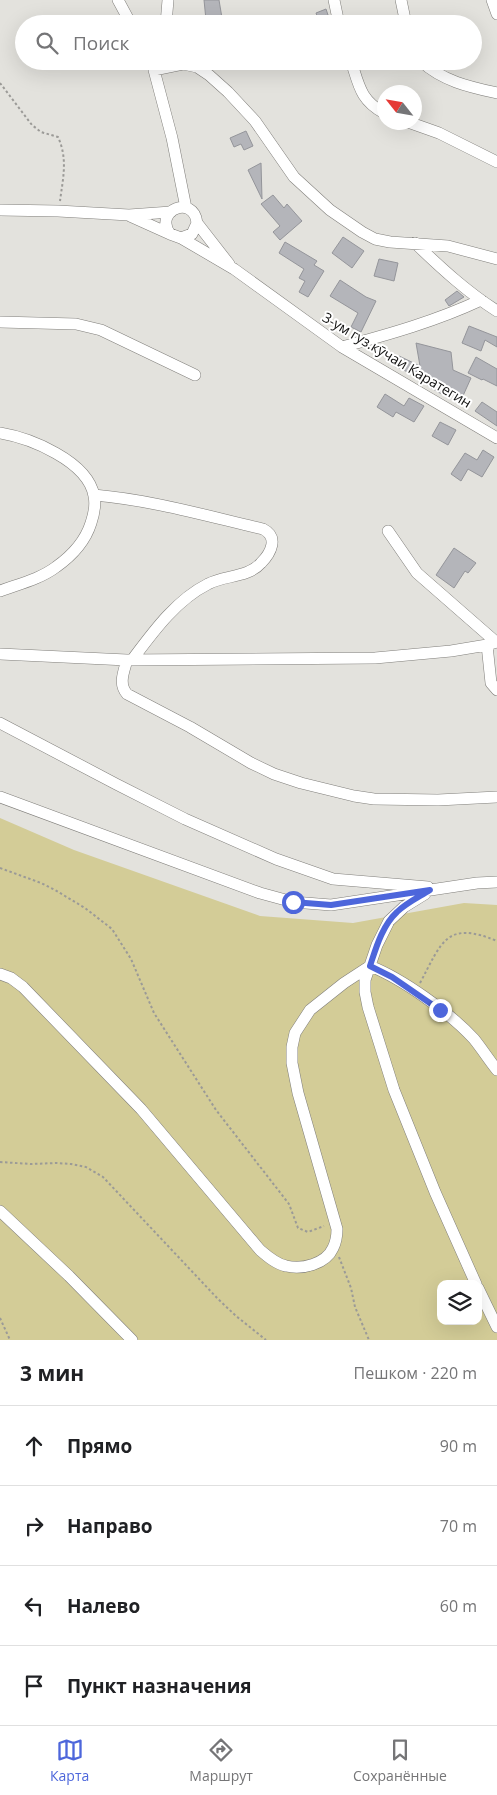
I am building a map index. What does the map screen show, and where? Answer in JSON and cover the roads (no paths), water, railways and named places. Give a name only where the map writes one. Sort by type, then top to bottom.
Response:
[{"type":"street","points":[[118,0],[126,15]]},
{"type":"street","points":[[167,15],[168,0]]},
{"type":"street","points":[[334,0],[337,15]]},
{"type":"street","points":[[401,0],[404,15]]},
{"type":"street","points":[[492,0],[497,14]]},
{"type":"street","points":[[153,70],[172,138],[186,208]]},
{"type":"street","points":[[201,70],[228,92],[255,121],[294,177],[330,210],[362,232],[375,239],[448,246],[497,259]]},
{"type":"street","points":[[354,70],[362,95],[377,108]]},
{"type":"street","points":[[431,70],[450,80],[497,93]]},
{"type":"street","points":[[422,127],[439,133],[497,162]]},
{"type":"street","points":[[0,210],[128,215],[171,212],[178,208],[186,208],[193,212],[197,223],[192,234],[176,236],[166,223],[171,212]]},
{"type":"street","name":"3-ум гуз.кӯчаи Каратегин","points":[[128,215],[176,236],[234,269],[342,347],[497,438]]},
{"type":"street","name":"3-ум гуз.кӯчаи Каратегин","points":[[197,223],[234,269]]},
{"type":"street","points":[[415,243],[455,280],[497,311]]},
{"type":"street","points":[[342,347],[414,327],[448,315],[481,300]]},
{"type":"street","points":[[0,322],[88,326],[195,375]]},
{"type":"street","points":[[0,432],[51,451],[66,460],[84,476],[94,495],[94,516],[88,533],[76,550],[57,567],[45,574],[0,591]]},
{"type":"street","points":[[94,495],[124,498],[166,506],[263,529],[272,536],[269,553],[256,568],[215,580],[199,589],[170,613],[129,660],[122,682],[122,689],[127,694],[190,727],[251,763],[274,774],[301,783],[374,799],[438,800],[497,797]]},
{"type":"street","points":[[388,531],[417,573],[493,643]]},
{"type":"street","points":[[0,654],[129,660],[375,658],[451,651],[493,643]]},
{"type":"street","points":[[493,643],[491,683],[497,690]]},
{"type":"street","points":[[0,723],[186,819],[293,866],[333,879],[417,885],[434,890]]},
{"type":"street","points":[[0,797],[260,893],[293,902],[331,905],[497,882]]},
{"type":"street","points":[[434,890],[404,907],[389,921],[377,945],[365,980],[365,992],[384,1059],[428,1177],[474,1280]]},
{"type":"street","points":[[370,966],[380,970],[415,992],[465,1030],[497,1070]]},
{"type":"street","points":[[0,974],[11,978],[23,987],[141,1109],[260,1250],[285,1266],[296,1267],[320,1262],[333,1250],[338,1229],[298,1093],[292,1063],[292,1047],[295,1033],[310,1010],[344,983],[370,966]]},
{"type":"street","points":[[0,1211],[132,1340]]},
{"type":"street","points":[[482,1296],[497,1327]]}]
